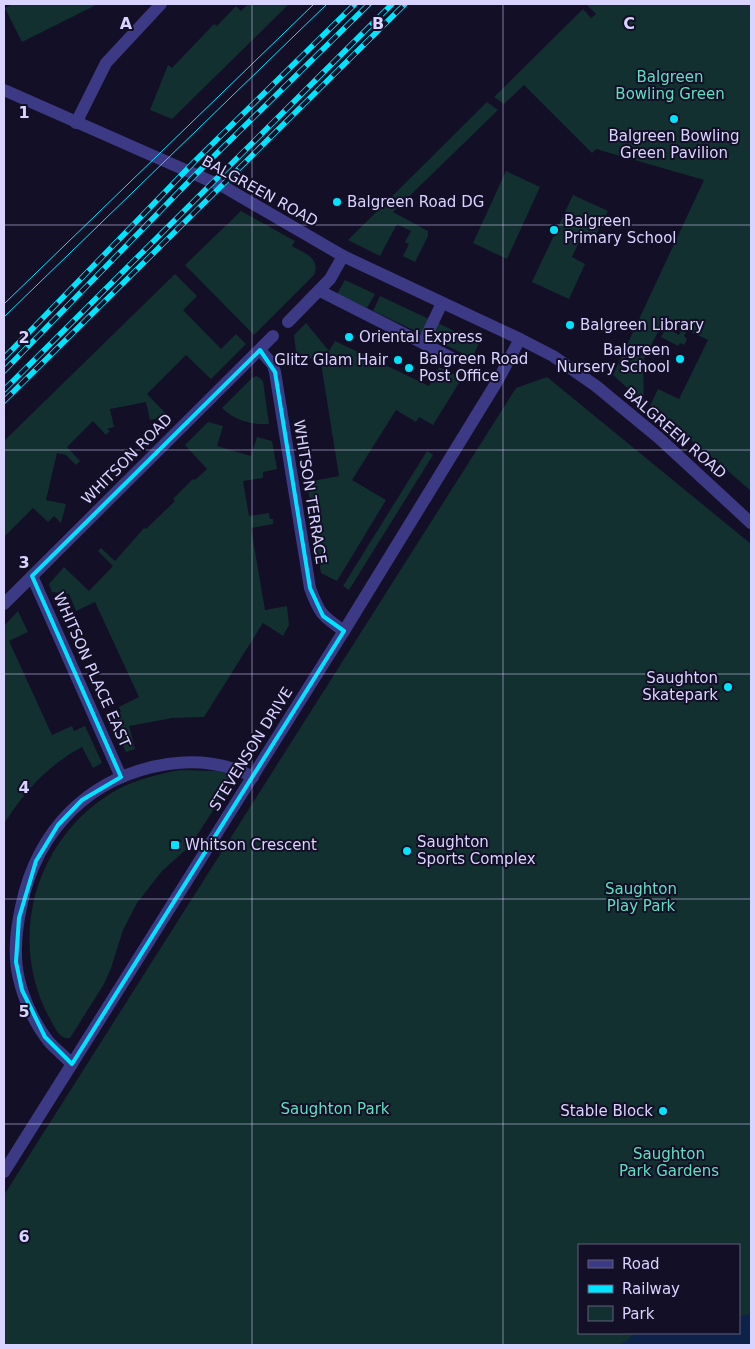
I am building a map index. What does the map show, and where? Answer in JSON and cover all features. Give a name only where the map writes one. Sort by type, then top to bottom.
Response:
[{"type":"street","points":[[76,122],[106,63],[161,4]]},
{"type":"street","name":"BALGREEN ROAD","points":[[4,90],[226,188],[343,256],[553,356],[596,386],[659,438],[751,523]]},
{"type":"street","points":[[288,322],[330,280],[343,256]]},
{"type":"street","points":[[320,291],[452,358]]},
{"type":"street","points":[[423,343],[442,303]]},
{"type":"street","name":"WHITSON ROAD","points":[[4,604],[274,336]]},
{"type":"street","name":"STEVENSON DRIVE","points":[[4,1172],[344,631],[498,380],[520,339]]},
{"type":"street","name":"WHITSON TERRACE","points":[[260,350],[273,365],[275,372],[310,588],[315,604],[323,616],[344,631]]},
{"type":"street","name":"WHITSON PLACE EAST","points":[[32,576],[121,777]]},
{"type":"street","points":[[72,1064],[51,1043],[33,1016],[19,980],[10,948],[23,898],[36,861],[45,843],[72,808],[93,792],[121,777],[157,766],[176,763],[197,763],[230,767],[253,777]]},
{"type":"highlighted area","points":[[260,350],[275,372],[310,588],[323,616],[344,631],[72,1064],[45,1037],[22,990],[16,962],[19,918],[36,861],[58,825],[82,800],[121,777],[32,576]]},
{"type":"green space","points":[[13,4],[98,4],[22,42],[5,8]]},
{"type":"green space","points":[[248,4],[289,4],[172,119],[150,110],[168,65],[172,68],[214,24],[217,26],[236,6],[241,11]]},
{"type":"green space","name":"Balgreen Bowling Green","points":[[751,4],[751,491],[706,452],[649,408],[658,389],[679,399],[708,340],[687,330],[684,336],[687,339],[684,345],[680,343],[678,346],[661,337],[666,328],[679,335],[682,329],[664,320],[643,361],[644,403],[613,375],[704,180],[596,149],[592,153],[524,85],[504,104],[494,97],[583,9],[591,18],[596,14],[587,5]]},
{"type":"green space","points":[[487,102],[498,110],[393,212],[428,231],[428,236],[415,262],[403,256],[409,244],[405,242],[411,231],[397,224],[380,256],[348,240]]},
{"type":"green space","points":[[506,171],[540,187],[507,259],[473,243]]},
{"type":"green space","points":[[573,195],[608,211],[593,241],[582,236],[572,257],[585,264],[569,299],[532,282]]},
{"type":"green space","points":[[241,211],[295,241],[292,246],[310,257],[316,269],[314,275],[254,335],[185,265]]},
{"type":"green space","points":[[175,274],[197,296],[183,310],[221,349],[236,334],[246,344],[211,379],[186,355],[147,394],[168,416],[150,420],[146,402],[110,409],[114,427],[107,429],[110,431],[106,435],[93,421],[67,447],[80,461],[76,465],[66,455],[57,453],[46,500],[66,504],[61,523],[54,516],[48,522],[33,508],[4,537],[4,441]]},
{"type":"green space","points":[[345,280],[375,294],[367,308],[337,294]]},
{"type":"green space","points":[[380,296],[431,320],[424,335],[373,311]]},
{"type":"green space","points":[[306,323],[329,351],[335,341],[429,386],[439,367],[462,378],[433,425],[419,417],[416,422],[396,410],[352,480],[386,500],[337,581],[321,573],[307,482],[339,476],[320,357],[297,360],[294,335]]},
{"type":"green space","points":[[438,323],[479,343],[472,358],[431,338]]},
{"type":"green space","points":[[256,376],[263,381],[269,424],[256,424],[244,421],[222,408]]},
{"type":"green space","name":"Saughton Park","points":[[547,377],[751,544],[751,1345],[4,1345],[4,1195],[516,388]]},
{"type":"green space","points":[[208,422],[223,426],[217,446],[251,456],[257,437],[272,441],[277,469],[263,472],[263,478],[243,481],[249,516],[269,513],[270,519],[273,519],[273,524],[251,528],[265,610],[287,606],[289,625],[283,636],[263,623],[204,717],[172,718],[129,726],[135,749],[126,752],[109,717],[121,712],[119,707],[139,697],[95,602],[76,611],[69,594],[52,592],[49,584],[64,567],[89,591],[113,566],[98,551],[101,548],[115,561],[144,528],[146,529],[175,501],[173,499],[193,479],[195,480],[207,469],[185,445]]},
{"type":"green space","points":[[427,451],[433,455],[349,590],[343,586]]},
{"type":"green space","points":[[18,611],[28,632],[9,641],[52,735],[72,726],[74,731],[85,726],[102,763],[93,768],[82,747],[70,754],[38,780],[4,824],[4,626]]},
{"type":"green space","points":[[180,770],[218,771],[233,775],[234,778],[190,846],[162,871],[137,903],[123,930],[104,984],[70,1038],[63,1037],[50,1019],[37,987],[30,955],[30,922],[37,890],[49,860],[67,832],[90,808],[118,789],[133,782]]},
{"type":"water","points":[[751,1314],[751,1345],[618,1345],[628,1340],[632,1334],[740,1334],[740,1316]]},
{"type":"tram line","points":[[4,304],[314,4]]},
{"type":"tram line","points":[[4,317],[327,4]]},
{"type":"railway","points":[[4,358],[197,159],[355,4]]},
{"type":"railway","points":[[4,371],[205,165],[369,4]]},
{"type":"railway","points":[[4,390],[392,4]]},
{"type":"railway","points":[[4,401],[405,4]]},
{"type":"place","name":"Balgreen Bowling Green Pavilion","points":[[674,119]]},
{"type":"place","name":"Balgreen Road DG","points":[[337,202]]},
{"type":"place","name":"Balgreen Primary School","points":[[554,230]]},
{"type":"place","name":"Balgreen Library","points":[[570,325]]},
{"type":"place","name":"Oriental Express","points":[[349,337]]},
{"type":"place","name":"Balgreen Nursery School","points":[[680,359]]},
{"type":"place","name":"Glitz Glam Hair","points":[[398,360]]},
{"type":"place","name":"Balgreen Road Post Office","points":[[409,368]]},
{"type":"place","name":"Saughton Skatepark","points":[[728,687]]},
{"type":"place","name":"Whitson Crescent","points":[[175,845]]},
{"type":"place","name":"Saughton Sports Complex","points":[[407,851]]},
{"type":"place","name":"Stable Block","points":[[663,1111]]},
{"type":"park label","name":"Saughton Play Park","points":[[641,898]]},
{"type":"park label","name":"Saughton Park Gardens","points":[[669,1162]]}]
